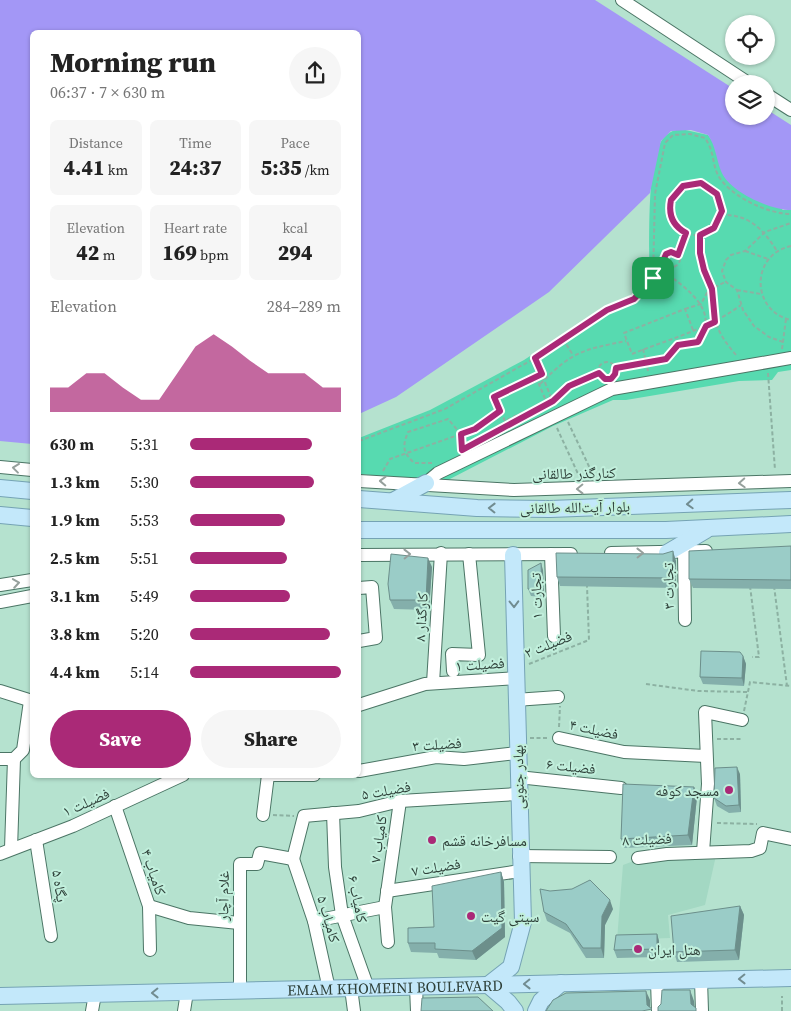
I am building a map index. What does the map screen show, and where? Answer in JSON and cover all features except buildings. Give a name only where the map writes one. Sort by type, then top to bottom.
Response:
[{"type":"main road","points":[[394,501],[426,484]]},
{"type":"main road","points":[[0,488],[30,491]]},
{"type":"main road","name":"بلوار آیت‌الله طالقانی","points":[[361,499],[477,508],[550,509],[791,500]]},
{"type":"main road","points":[[0,516],[30,518]]},
{"type":"main road","name":"بلوار آیت‌الله طالقانی","points":[[361,530],[518,532],[708,528],[791,524]]},
{"type":"main road","points":[[676,552],[708,528]]},
{"type":"main road","name":"بهادر جنوبی","points":[[488,985],[511,968],[523,922],[515,700],[513,555]]},
{"type":"main road","name":"EMAM KHOMEINI BOULEVARD","points":[[0,996],[791,978]]},
{"type":"main road","points":[[536,1011],[541,1001],[561,984]]},
{"type":"main road","points":[[488,985],[508,1002],[515,1011]]},
{"type":"street","points":[[622,0],[736,75]]},
{"type":"street","points":[[775,100],[791,110]]},
{"type":"street","points":[[426,484],[438,473],[560,420],[612,389],[746,366],[777,363]]},
{"type":"street","points":[[0,467],[30,470]]},
{"type":"street","name":"کنارگذر طالقانی","points":[[361,481],[514,490],[791,481]]},
{"type":"street","points":[[361,555],[442,553],[513,555],[590,554],[720,550]]},
{"type":"street","name":"تجارت ۳","points":[[676,552],[685,620]]},
{"type":"street","name":"کارگذار ۸","points":[[434,683],[442,553]]},
{"type":"street","points":[[453,671],[452,654],[479,655],[468,554]]},
{"type":"street","name":"تجارت ۱","points":[[551,554],[554,636]]},
{"type":"street","points":[[0,585],[30,580]]},
{"type":"street","points":[[361,588],[372,586],[376,638],[361,642]]},
{"type":"street","points":[[0,610],[5,601],[30,596]]},
{"type":"street","name":"فضیلت ۱","points":[[361,703],[425,684],[516,674]]},
{"type":"street","points":[[0,692],[30,701]]},
{"type":"street","points":[[515,700],[558,697]]},
{"type":"street","points":[[6,852],[14,759],[23,750],[30,707]]},
{"type":"street","points":[[703,852],[708,784],[705,712],[742,720]]},
{"type":"street","name":"فضیلت ۴","points":[[559,738],[624,752],[706,756]]},
{"type":"street","name":"فضیلت ۳","points":[[361,771],[436,757],[464,759],[517,746]]},
{"type":"street","points":[[0,759],[14,759]]},
{"type":"street","name":"فضیلت ۱","points":[[6,852],[176,778]]},
{"type":"street","points":[[263,815],[268,778]]},
{"type":"street","name":"فضیلت ۶","points":[[518,778],[620,788]]},
{"type":"street","name":"فضیلت ۵","points":[[304,816],[359,811],[400,801],[518,794]]},
{"type":"street","name":"کامیاب ۷","points":[[388,942],[385,907],[400,801]]},
{"type":"street","name":"کامیاب ۴","points":[[114,806],[149,906],[150,950]]},
{"type":"street","name":"کامیاب ۶","points":[[334,813],[336,867],[342,915],[368,988]]},
{"type":"street","points":[[293,859],[304,816]]},
{"type":"street","points":[[762,829],[791,839]]},
{"type":"street","name":"فضیلت ۸","points":[[638,858],[760,848],[762,829]]},
{"type":"street","name":"پگاه ۵","points":[[36,840],[51,936]]},
{"type":"street","name":"غلام آچار","points":[[240,991],[238,924],[240,864],[257,864],[260,854],[293,859]]},
{"type":"street","name":"فضیلت ۸","points":[[520,863],[610,857]]},
{"type":"street","name":"کامیاب ۵","points":[[293,859],[314,921],[329,989]]},
{"type":"street","name":"فضیلت ۷","points":[[387,892],[520,863]]},
{"type":"street","points":[[149,906],[189,918],[238,924]]},
{"type":"street","points":[[314,921],[385,907]]},
{"type":"street","points":[[701,980],[702,1011]]},
{"type":"street","points":[[658,981],[658,1011]]},
{"type":"street","points":[[416,987],[417,1011]]},
{"type":"street","points":[[351,988],[354,1011]]},
{"type":"street","points":[[184,1011],[187,992]]},
{"type":"street","points":[[92,1011],[94,994]]},
{"type":"path","points":[[653,278],[655,194],[665,144],[673,135],[690,134],[705,138],[712,148],[717,175],[733,190],[755,205],[782,214],[791,214]]},
{"type":"path","points":[[695,183],[713,189],[720,199],[721,216],[714,228],[700,235],[686,233],[674,224],[670,213],[674,194],[683,186],[695,183]]},
{"type":"path","points":[[721,216],[747,219],[765,232],[777,251]]},
{"type":"path","points":[[745,251],[765,232],[791,223]]},
{"type":"path","points":[[678,255],[674,252],[668,252],[664,259],[666,264],[670,267],[676,266],[680,260],[678,255],[686,233]]},
{"type":"path","points":[[700,235],[704,270],[712,289],[715,322],[722,336],[754,375],[777,363]]},
{"type":"path","points":[[791,246],[777,251],[768,259],[760,276],[761,294],[770,310],[791,320]]},
{"type":"path","points":[[761,294],[737,290],[726,282],[722,271],[726,260],[736,252],[745,251],[768,259]]},
{"type":"path","points":[[361,440],[445,409],[535,358],[607,310],[634,299],[666,264]]},
{"type":"path","points":[[616,368],[666,359],[678,345],[698,342],[706,326],[701,304],[679,282],[661,270]]},
{"type":"path","points":[[726,282],[712,289],[701,304],[624,333],[632,354],[715,322],[740,305]]},
{"type":"path","points":[[737,290],[740,305],[754,326],[769,337],[783,342]]},
{"type":"path","points":[[685,310],[693,330]]},
{"type":"path","points":[[775,475],[777,363],[783,342],[786,319]]},
{"type":"path","points":[[563,339],[573,355]]},
{"type":"path","points":[[539,384],[564,360],[573,355],[586,349],[626,340]]},
{"type":"path","points":[[535,358],[552,398],[582,484]]},
{"type":"path","points":[[606,362],[612,363],[616,368],[615,374],[611,379],[605,379],[599,373],[600,365],[606,362]]},
{"type":"path","points":[[477,442],[553,401],[569,386],[599,373]]},
{"type":"path","points":[[542,374],[494,397],[505,421],[552,398]]},
{"type":"path","points":[[536,377],[546,401]]},
{"type":"path","points":[[381,481],[383,469],[390,459],[475,429],[500,411]]},
{"type":"path","points":[[439,460],[432,463],[414,463],[405,455],[403,445],[408,432],[448,419],[461,434],[462,450]]},
{"type":"path","points":[[560,420],[597,484]]},
{"type":"path","points":[[454,455],[469,446]]},
{"type":"path","points":[[578,586],[587,586],[587,578]]},
{"type":"path","points":[[773,580],[787,686]]},
{"type":"path","points":[[749,582],[759,657],[752,657]]},
{"type":"path","name":"فضیلت ۲","points":[[516,674],[589,640],[587,586]]},
{"type":"path","points":[[742,720],[750,682],[791,686]]},
{"type":"path","points":[[646,684],[698,691],[748,692]]},
{"type":"path","name":"فضیلت ۴","points":[[558,697],[560,707],[559,738]]},
{"type":"path","points":[[517,746],[559,738]]},
{"type":"path","points":[[706,738],[742,740]]},
{"type":"path","points":[[263,815],[304,816]]},
{"type":"path","points":[[705,822],[762,829]]},
{"type":"path","points":[[782,996],[782,1011]]},
{"type":"shaded area","points":[[0,0],[595,0],[725,83],[725,125],[775,125],[775,115],[791,125],[791,210],[762,203],[741,193],[732,186],[725,179],[721,171],[708,135],[691,130],[671,131],[661,141],[650,193],[549,292],[396,397],[361,413],[361,30],[30,30],[30,444],[0,441]]},
{"type":"shaded area","points":[[717,851],[705,905],[668,915],[670,938],[617,940],[623,865],[642,858]]},
{"type":"green space","points":[[681,129],[708,135],[716,146],[719,159],[783,210],[791,210],[791,370],[778,372],[772,380],[739,381],[626,400],[613,400],[553,426],[446,481],[361,474],[361,437],[430,410],[524,360],[605,307],[635,293],[649,276],[649,226],[653,166],[662,140],[673,131]]},
{"type":"place","name":"مسجد کوفه","points":[[729,790]]},
{"type":"place","name":"مسافرخانه قشم","points":[[432,840]]},
{"type":"place","name":"سیتی گیت","points":[[471,916]]},
{"type":"place","name":"هتل ایران","points":[[638,949]]},
{"type":"route","points":[[695,183],[701,183],[713,189],[722,205],[721,216],[714,228],[700,235],[700,253],[704,270],[712,289],[715,322],[706,326],[698,342],[678,345],[666,359],[616,368],[615,374],[611,379],[605,379],[599,373],[569,386],[553,401],[462,450],[461,434],[475,429],[500,411],[494,397],[542,374],[535,358],[607,310],[634,299],[653,278],[666,264],[664,259],[668,252],[674,252],[678,255],[686,233],[679,229],[671,219],[670,206],[674,194],[683,186],[695,183]]}]
